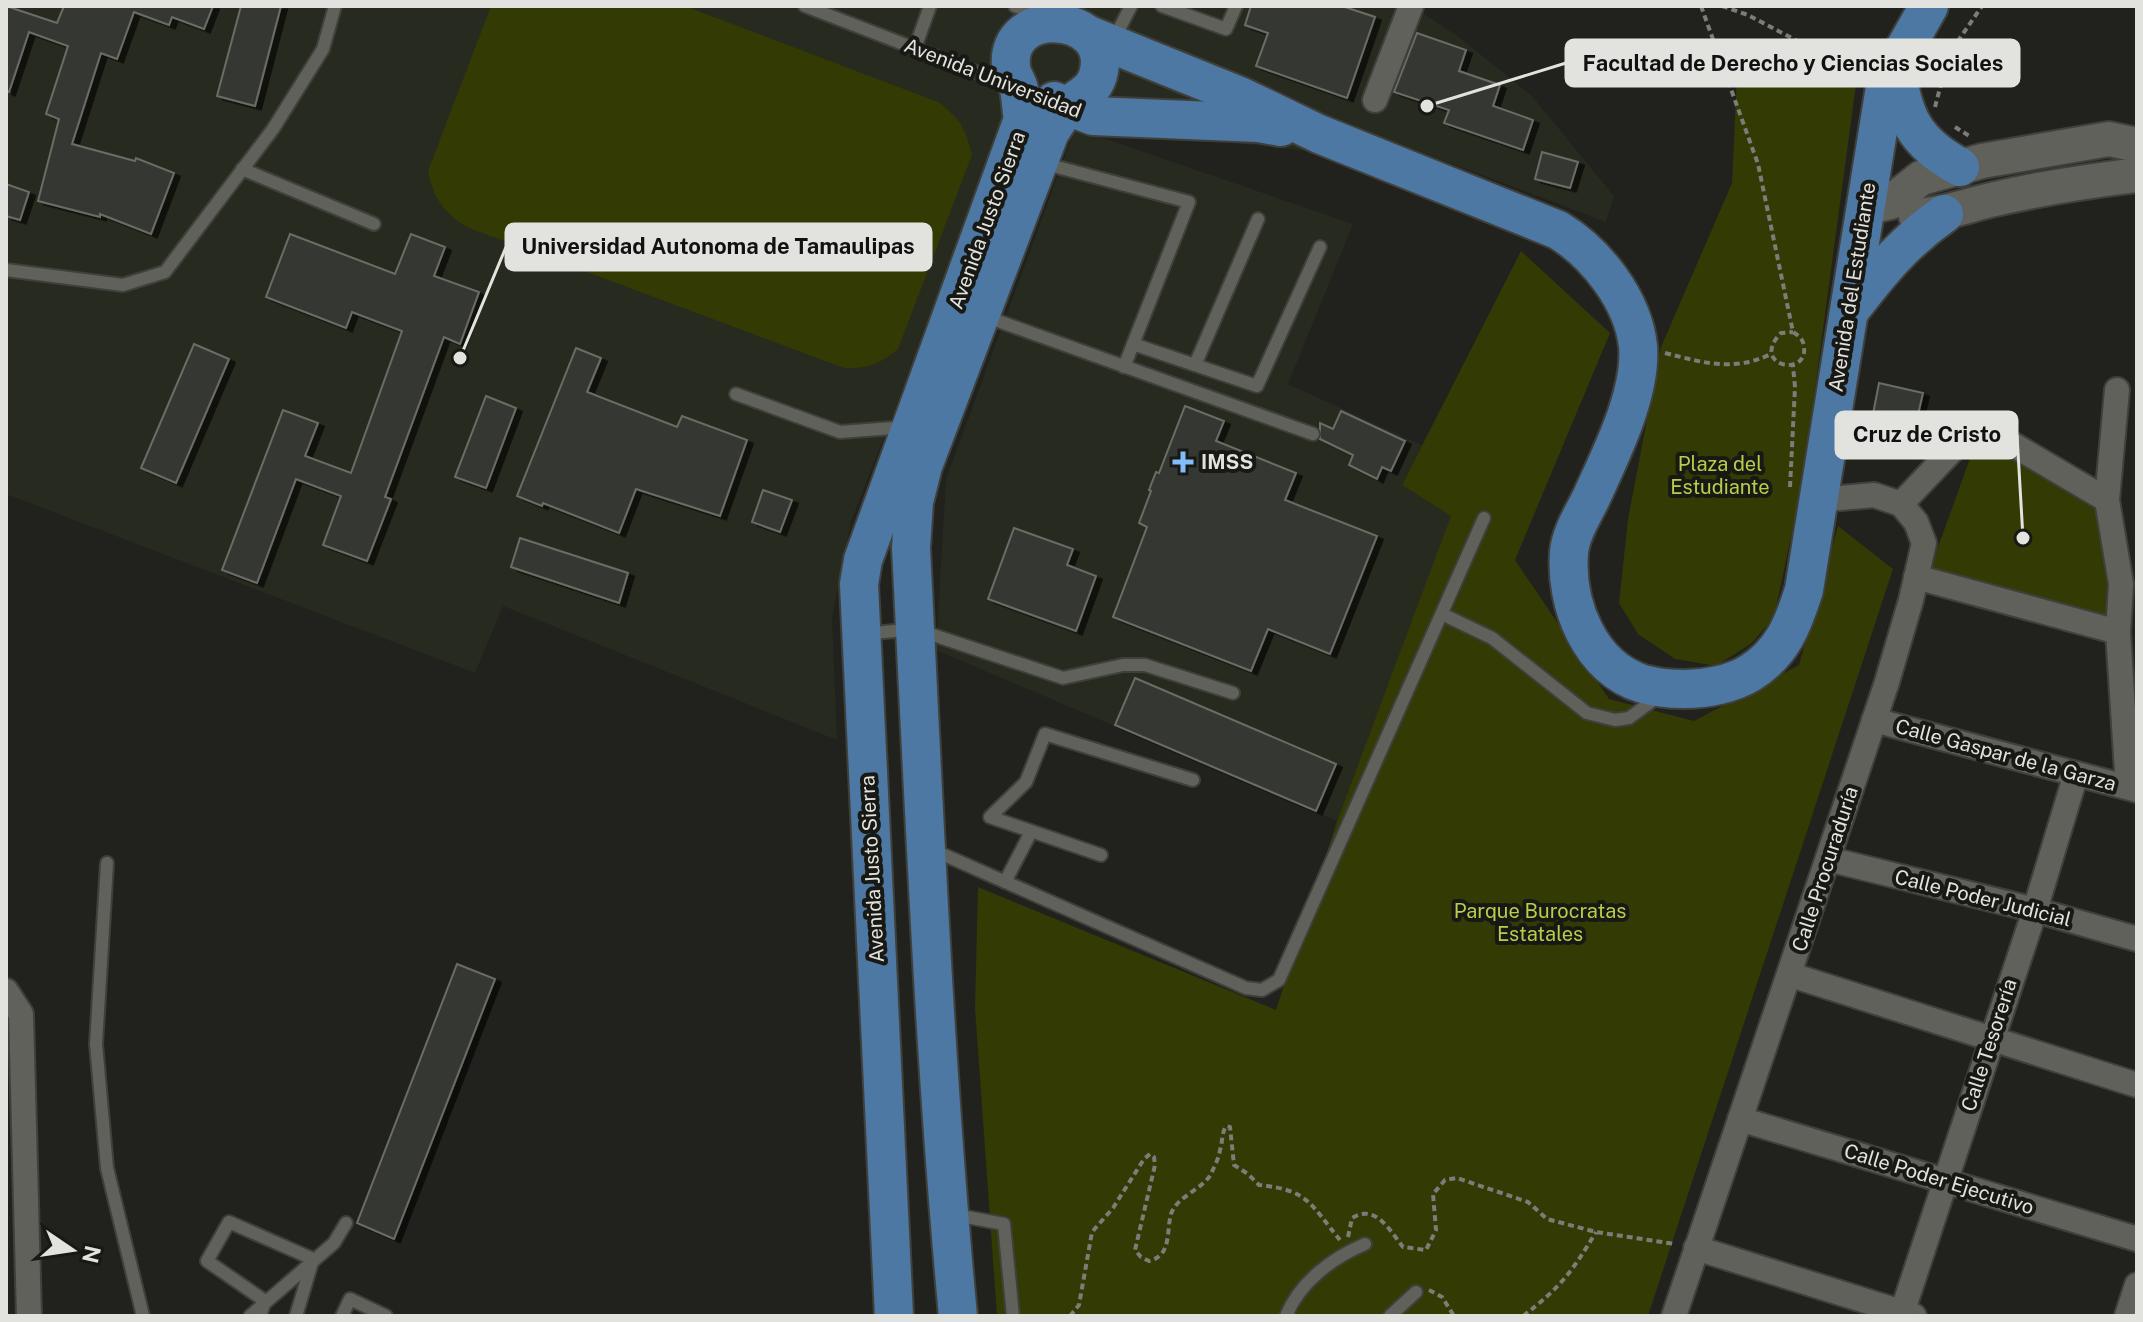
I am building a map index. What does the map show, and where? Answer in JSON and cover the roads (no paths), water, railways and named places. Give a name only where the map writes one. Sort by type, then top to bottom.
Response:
[{"type":"main road","name":"Avenida del Estudiante","points":[[1319,134],[1558,230],[1576,241],[1597,263],[1628,312],[1638,346],[1635,382],[1621,429],[1569,549],[1574,606],[1583,630],[1598,653],[1617,671],[1643,684],[1669,688],[1721,685],[1748,674],[1776,653],[1792,627],[1804,590],[1848,313],[1878,205],[1890,76],[1929,6]]},
{"type":"main road","name":"Avenida Justo Sierra","points":[[889,1308],[880,1024],[859,584],[863,560],[1023,119],[1011,66],[1013,49],[1022,33],[1035,26],[1086,33],[1100,53],[1099,73],[1091,91],[1068,107],[1050,132],[923,466],[914,502],[911,548],[935,1016],[958,1316]]},
{"type":"main road","points":[[1086,33],[1240,96],[1319,134]]},
{"type":"main road","points":[[1890,76],[1906,116],[1925,141],[1943,158],[1960,167]]},
{"type":"main road","name":"Avenida Universidad","points":[[1018,88],[1093,116],[1259,123],[1319,134]]},
{"type":"main road","points":[[1878,205],[1921,178],[1960,167],[2109,139],[2137,145]]},
{"type":"main road","points":[[1878,205],[1916,217],[1944,214],[1991,200],[2067,184],[2137,175]]},
{"type":"main road","points":[[1848,313],[1890,259],[1918,232],[1944,214]]},
{"type":"main road","points":[[880,1024],[935,1016]]},
{"type":"street","points":[[1375,100],[1411,6]]},
{"type":"street","points":[[2117,390],[2107,500],[2129,584],[2118,632],[2130,702],[2132,789]]},
{"type":"street","points":[[1818,500],[1874,495],[1901,504],[1974,427],[1988,430],[2107,500]]},
{"type":"street","name":"Calle Procuraduría","points":[[1674,1316],[1791,975],[1874,720],[1916,577],[1924,543],[1916,522],[1901,504]]},
{"type":"street","points":[[1916,577],[2118,632]]},
{"type":"street","name":"Calle Gaspar de la Garza","points":[[1874,720],[2132,789]]},
{"type":"street","name":"Calle Tesorería","points":[[1905,1315],[2076,774]]},
{"type":"street","name":"Calle Poder Judicial","points":[[1828,859],[2035,910],[2137,939]]},
{"type":"street","points":[[1791,975],[2137,1085]]},
{"type":"street","points":[[6,991],[21,1014],[29,1316]]},
{"type":"street","name":"Calle Poder Ejecutivo","points":[[1740,1119],[2137,1239]]},
{"type":"street","points":[[1696,1248],[1905,1315]]},
{"type":"street","points":[[2127,1316],[2137,1285]]},
{"type":"lane","points":[[6,270],[123,285],[165,272],[273,129],[323,49],[335,6]]},
{"type":"lane","name":"Avenida Universidad","points":[[805,6],[1018,88]]},
{"type":"lane","points":[[915,48],[930,6]]},
{"type":"lane","points":[[1015,6],[1086,33],[1131,6]]},
{"type":"lane","points":[[1162,6],[1226,29],[1236,6]]},
{"type":"lane","points":[[1039,162],[1189,202],[1124,367]]},
{"type":"lane","points":[[242,169],[374,224]]},
{"type":"lane","points":[[1195,365],[1258,219]]},
{"type":"lane","points":[[1133,344],[1257,386],[1320,247]]},
{"type":"lane","points":[[981,314],[1313,434]]},
{"type":"lane","points":[[736,394],[840,432],[912,426]]},
{"type":"lane","points":[[927,848],[1246,988],[1262,990],[1279,980],[1484,518]]},
{"type":"lane","points":[[1442,614],[1492,638],[1587,713],[1615,720],[1629,718],[1669,688]]},
{"type":"lane","points":[[861,635],[915,629],[1063,678],[1123,665],[1145,665],[1233,693]]},
{"type":"lane","points":[[1101,855],[990,817],[1026,782],[1045,734],[1193,780]]},
{"type":"lane","points":[[1005,882],[1031,832]]},
{"type":"lane","points":[[107,863],[96,1044],[107,1168],[143,1316]]},
{"type":"lane","points":[[948,1213],[1004,1224],[1013,1316]]},
{"type":"lane","points":[[265,1301],[207,1261],[229,1222],[313,1259]]},
{"type":"lane","points":[[250,1316],[334,1243],[346,1223]]},
{"type":"lane","points":[[1286,1316],[1303,1286],[1349,1251],[1365,1244]]},
{"type":"lane","points":[[296,1316],[313,1259]]},
{"type":"lane","points":[[1390,1316],[1416,1292]]},
{"type":"lane","points":[[342,1316],[350,1299],[386,1316]]},
{"type":"lane","points":[[260,1316],[265,1301]]},
{"type":"place","name":"Facultad de Derecho y Ciencias Sociales","points":[[1427,106]]},
{"type":"place","name":"Universidad Autonoma de Tamaulipas","points":[[460,358]]},
{"type":"place","name":"IMSS","points":[[1183,462]]},
{"type":"place","name":"Cruz de Cristo","points":[[2023,538]]},
{"type":"park label","name":"Plaza del Estudiante","points":[[1720,476]]},
{"type":"park label","name":"Parque Burocratas Estatales","points":[[1540,922]]}]
